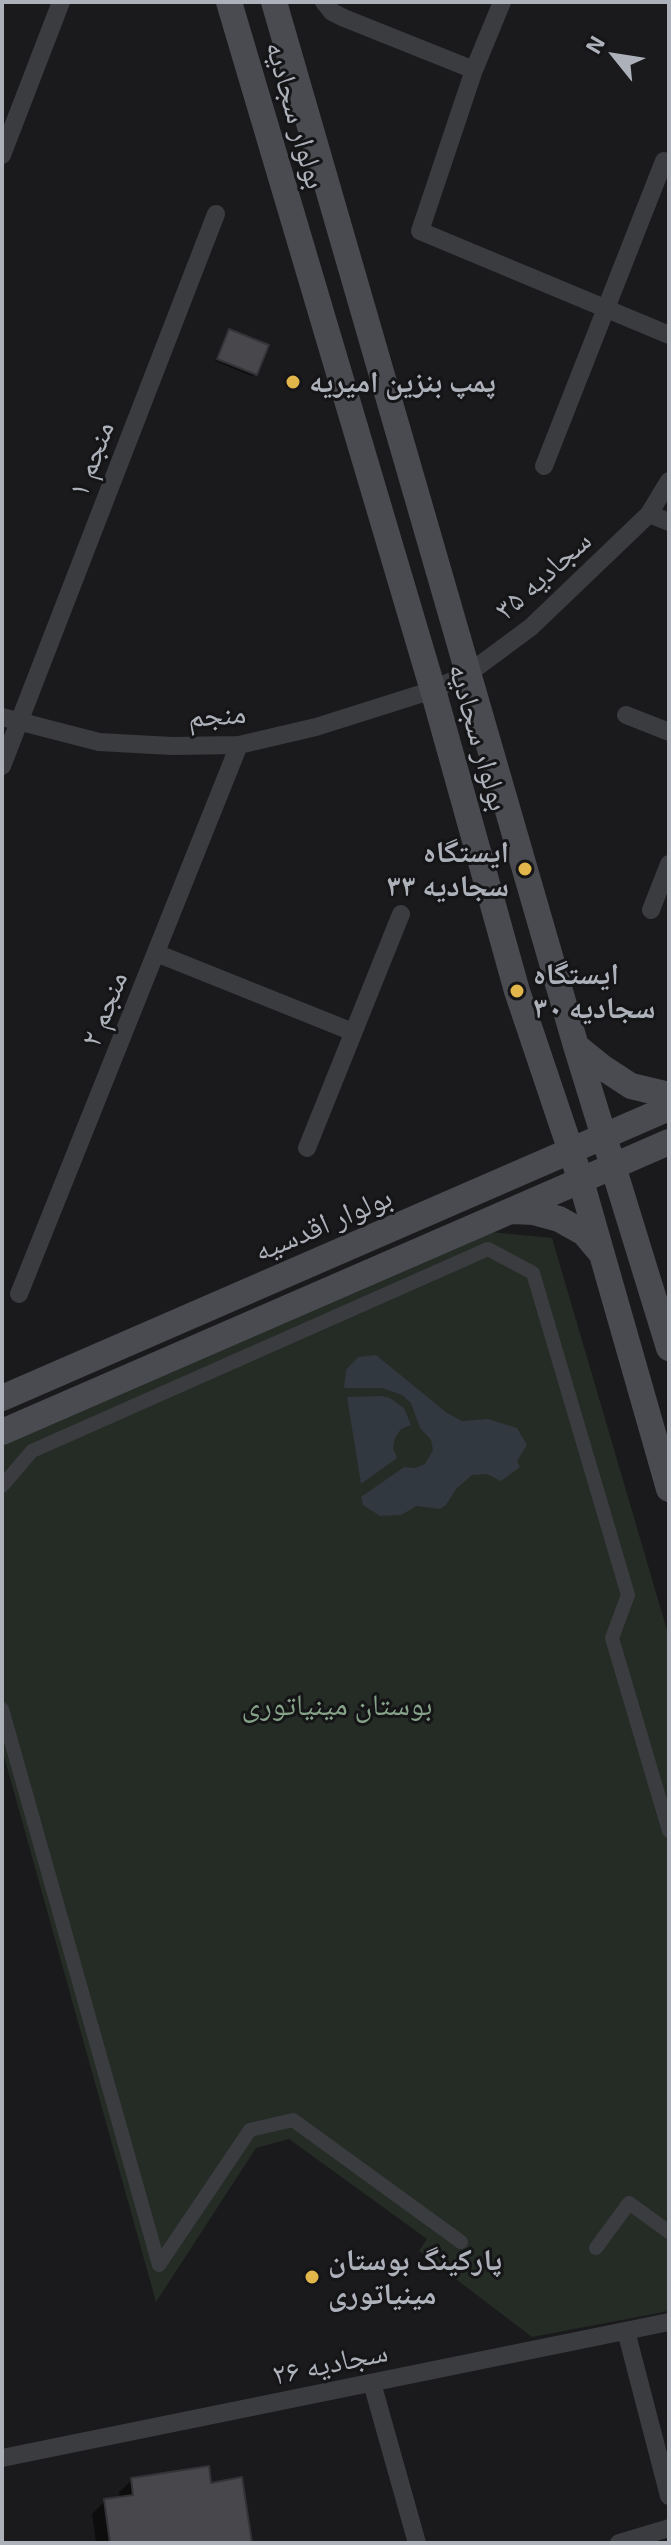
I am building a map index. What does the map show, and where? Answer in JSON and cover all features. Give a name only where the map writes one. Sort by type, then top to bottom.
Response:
[{"type":"main road","name":"بولوار سجادیه","points":[[229,2],[433,690],[517,991],[581,1181],[669,1489]]},
{"type":"main road","name":"بولوار سجادیه","points":[[274,2],[576,1046],[669,1348]]},
{"type":"main road","points":[[576,1046],[631,1086],[669,1095]]},
{"type":"main road","name":"بولوار اقدسیه","points":[[2,1398],[669,1108]]},
{"type":"main road","name":"بولوار اقدسیه","points":[[2,1432],[669,1142]]},
{"type":"main road","points":[[513,1211],[533,1212],[559,1219],[584,1233],[602,1254]]},
{"type":"street","points":[[2,155],[61,2]]},
{"type":"street","points":[[324,2],[332,12],[344,18],[474,70]]},
{"type":"street","points":[[502,2],[474,70],[420,231],[669,335]]},
{"type":"street","points":[[544,466],[664,161]]},
{"type":"street","name":"منجم ۱","points":[[2,766],[10,720],[216,214]]},
{"type":"street","name":"سجادیه ۳۵","points":[[433,690],[469,673],[531,627],[649,514],[669,481]]},
{"type":"street","points":[[649,514],[669,522]]},
{"type":"street","name":"منجم","points":[[10,720],[99,742],[172,746],[239,745],[316,727],[433,690]]},
{"type":"street","points":[[626,715],[669,732]]},
{"type":"street","name":"منجم ۲","points":[[19,1294],[239,745]]},
{"type":"street","points":[[651,910],[669,864]]},
{"type":"street","points":[[307,1148],[401,914]]},
{"type":"street","points":[[156,953],[353,1032]]},
{"type":"street","points":[[2,1486],[32,1451],[488,1249],[533,1273],[628,1595],[612,1638],[669,1831]]},
{"type":"street","points":[[2,1709],[159,2265],[250,2130],[293,2120],[461,2242]]},
{"type":"street","points":[[596,2248],[629,2203],[669,2232]]},
{"type":"street","name":"سجادیه ۲۶","points":[[2,2458],[669,2322]]},
{"type":"street","points":[[626,2331],[669,2496]]},
{"type":"street","points":[[372,2383],[417,2543]]},
{"type":"street","points":[[619,2543],[669,2528]]},
{"type":"green space","name":"بوستان مینیاتوری","points":[[480,1231],[552,1238],[669,1637],[669,2311],[532,2337],[419,2251],[427,2239],[289,2139],[256,2148],[156,2302],[2,1749],[2,1443]]},
{"type":"shaded area","points":[[376,1355],[447,1413],[462,1421],[488,1419],[517,1428],[527,1445],[517,1461],[520,1467],[501,1481],[487,1474],[472,1475],[440,1509],[417,1506],[401,1515],[380,1516],[363,1505],[361,1497],[404,1467],[415,1468],[425,1464],[433,1450],[431,1440],[420,1428],[411,1403],[402,1395],[382,1388],[344,1388],[346,1370],[358,1357]]},
{"type":"shaded area","points":[[382,1396],[404,1408],[411,1425],[401,1429],[395,1438],[393,1448],[397,1458],[361,1484],[347,1397]]},
{"type":"building","points":[[229,329],[269,345],[257,375],[217,359]]},
{"type":"building","points":[[209,2466],[211,2483],[242,2477],[252,2543],[110,2543],[104,2499],[133,2495],[131,2478]]},
{"type":"place","name":"پمپ بنزین امیریه","points":[[293,382]]},
{"type":"place","name":"ایستگاه سجادیه ۳۳","points":[[525,869]]},
{"type":"place","name":"ایستگاه سجادیه ۳۰","points":[[517,991]]},
{"type":"place","name":"پارکینگ بوستان مینیاتوری","points":[[312,2277]]}]
